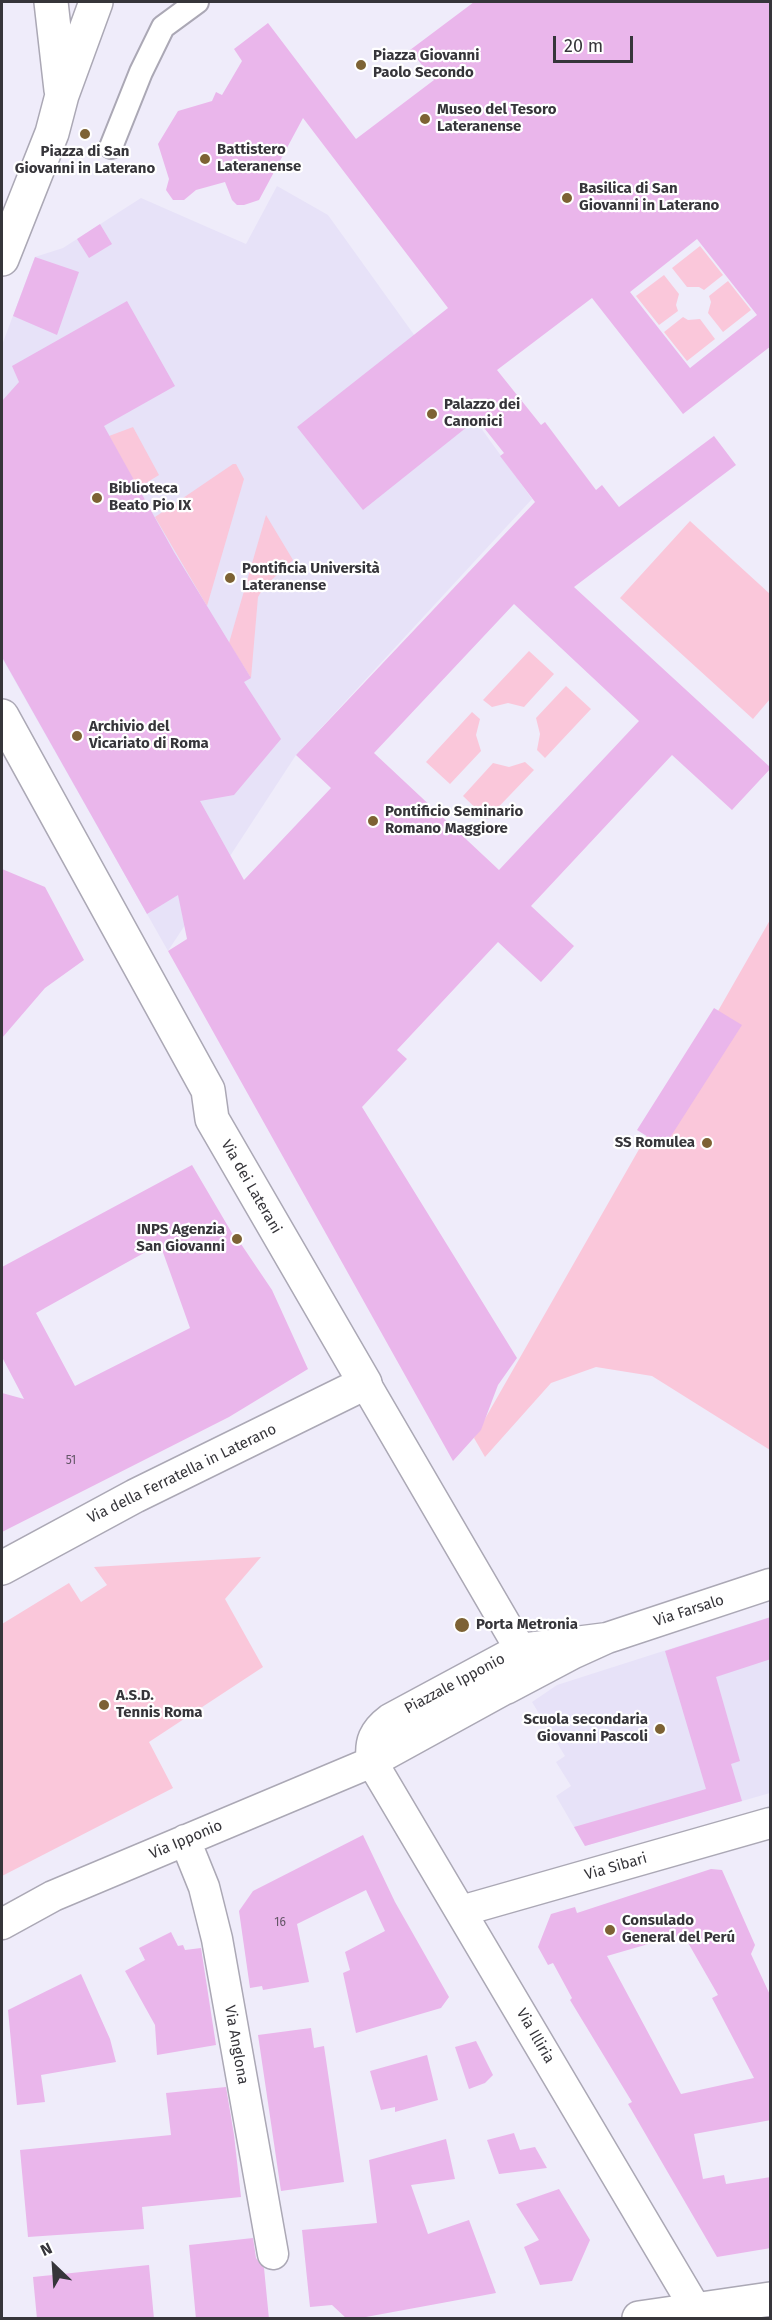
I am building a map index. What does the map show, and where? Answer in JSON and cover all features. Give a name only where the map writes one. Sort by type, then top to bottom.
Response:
[{"type":"main road","points":[[51,2],[62,95]]},
{"type":"main road","points":[[2,259],[52,133],[62,95],[96,2]]},
{"type":"main road","name":"Via dei Laterani","points":[[2,716],[208,1090],[212,1119],[365,1383]]},
{"type":"main road","name":"Via della Ferratella in Laterano","points":[[2,1568],[135,1496],[365,1383]]},
{"type":"main road","points":[[639,2319],[699,2315],[771,2299]]},
{"type":"street","points":[[111,147],[141,72],[163,27],[197,2]]},
{"type":"street","name":"Via dei Laterani","points":[[365,1383],[520,1649]]},
{"type":"street","name":"Via Farsalo","points":[[503,1690],[607,1638],[771,1584]]},
{"type":"street","name":"Via Farsalo","points":[[520,1649],[607,1638]]},
{"type":"street","name":"Piazzale Ipponio","points":[[520,1649],[520,1667],[503,1690],[372,1762],[371,1743],[383,1724],[397,1714],[520,1649]]},
{"type":"street","name":"Via Ipponio","points":[[2,1924],[53,1896],[372,1762]]},
{"type":"street","name":"Via Illiria","points":[[372,1762],[699,2315]]},
{"type":"street","name":"Via Sibari","points":[[461,1911],[771,1823]]},
{"type":"street","name":"Via Anglona","points":[[185,1840],[204,1887],[217,1939],[273,2254]]},
{"type":"shaded area","name":"Pontificia Università Lateranense","points":[[277,186],[328,215],[532,499],[296,755],[168,951],[2,658],[2,345],[35,257],[63,248],[141,198],[246,244]]},
{"type":"shaded area","points":[[700,246],[723,275],[704,290],[699,287],[687,287],[672,268]]},
{"type":"shaded area","points":[[664,275],[679,294],[676,305],[678,311],[659,325],[636,296]]},
{"type":"shaded area","points":[[728,281],[751,310],[723,332],[708,313],[711,302],[709,296]]},
{"type":"shaded area","points":[[683,317],[688,320],[700,319],[715,339],[687,361],[664,332]]},
{"type":"shaded area","points":[[133,427],[159,475],[138,488],[109,436]]},
{"type":"shaded area","points":[[236,464],[244,479],[207,606],[155,517]]},
{"type":"shaded area","points":[[266,515],[293,560],[264,587],[258,597],[251,678],[229,643]]},
{"type":"shaded area","points":[[690,521],[770,594],[770,699],[753,719],[620,598]]},
{"type":"shaded area","points":[[529,651],[554,674],[524,707],[508,703],[492,707],[483,700]]},
{"type":"shaded area","points":[[566,686],[591,709],[545,758],[537,750],[540,734],[536,718]]},
{"type":"shaded area","points":[[472,712],[480,719],[476,735],[481,751],[450,784],[426,762]]},
{"type":"shaded area","points":[[525,762],[534,770],[487,819],[463,796],[493,763],[509,767]]},
{"type":"shaded area","name":"SS Romulea","points":[[770,920],[770,1450],[652,1376],[596,1367],[551,1383],[485,1457],[474,1438]]},
{"type":"shaded area","name":"A.S.D. Tennis Roma","points":[[261,1557],[225,1599],[263,1667],[149,1742],[173,1788],[2,1876],[2,1624],[69,1583],[81,1602],[107,1585],[94,1567]]},
{"type":"shaded area","name":"Scuola secondaria Giovanni Pascoli","points":[[770,1617],[770,1793],[585,1846],[556,1796],[571,1786],[556,1762],[565,1756],[532,1702],[557,1685]]},
{"type":"building","points":[[474,2],[771,2],[771,346],[683,414],[592,298],[497,370],[541,425],[545,422],[596,490],[602,485],[619,507],[714,436],[736,465],[574,587],[771,768],[732,810],[672,755],[531,906],[574,946],[541,982],[498,942],[397,1050],[407,1059],[362,1107],[517,1358],[498,1385],[481,1430],[453,1461],[168,951],[187,939],[178,895],[147,914],[2,657],[2,401],[19,382],[12,366],[127,301],[175,386],[104,426],[174,552],[251,678],[244,682],[281,739],[234,795],[200,801],[244,880],[331,788],[296,755],[535,502],[500,456],[504,453],[477,419],[363,510],[297,427],[448,308],[303,118],[259,200],[237,205],[232,200],[225,182],[196,190],[184,200],[173,200],[166,190],[169,179],[158,144],[178,111],[212,101],[216,92],[222,95],[242,61],[234,49],[268,23],[356,139],[434,80],[410,50]],"holes":[[[697,239],[757,315],[690,368],[630,292]],[[514,604],[639,721],[499,870],[374,753]]]},
{"type":"building","points":[[100,224],[112,244],[89,258],[77,239]]},
{"type":"building","points":[[35,257],[79,272],[57,335],[13,316]]},
{"type":"building","points":[[2,869],[45,887],[84,960],[45,988],[2,1038]]},
{"type":"building","points":[[714,1008],[742,1025],[664,1147],[637,1130]]},
{"type":"building","points":[[192,1165],[239,1245],[241,1244],[272,1290],[308,1369],[229,1417],[2,1532],[2,1393],[24,1399],[2,1357],[2,1267]],"holes":[[[160,1244],[190,1328],[75,1386],[36,1313]]]},
{"type":"building","points":[[771,1617],[771,1659],[716,1677],[740,1761],[731,1764],[742,1801],[585,1846],[574,1827],[706,1789],[665,1651]]},
{"type":"building","points":[[363,1835],[395,1902],[449,1997],[441,2008],[356,2033],[343,1973],[350,1970],[345,1952],[385,1931],[366,1890],[297,1924],[309,1982],[263,1990],[262,1986],[250,1988],[239,1911],[253,1891]]},
{"type":"building","points":[[711,1869],[722,1870],[755,1945],[751,1954],[771,1997],[771,2120],[694,2134],[703,2179],[724,2175],[726,2184],[771,2177],[771,2248],[717,2257],[628,2104],[632,2102],[570,2000],[572,1998],[553,1963],[548,1965],[538,1947],[551,1914],[575,1907],[577,1913]],"holes":[[[683,1934],[718,1995],[712,1998],[754,2078],[681,2094],[607,1956]]]},
{"type":"building","points":[[171,1932],[178,1946],[183,1945],[185,1950],[201,1948],[216,2045],[157,2055],[155,2025],[125,1971],[145,1960],[139,1948]]},
{"type":"building","points":[[81,1974],[110,2039],[116,2062],[41,2075],[45,2102],[17,2105],[8,2010]]},
{"type":"building","points":[[311,2028],[314,2048],[324,2046],[344,2182],[281,2191],[258,2035]]},
{"type":"building","points":[[476,2041],[493,2075],[485,2083],[469,2089],[455,2047]]},
{"type":"building","points":[[427,2055],[438,2100],[395,2112],[395,2107],[381,2110],[370,2071]]},
{"type":"building","points":[[226,2087],[241,2197],[142,2207],[144,2229],[28,2237],[20,2150],[171,2135],[166,2093]]},
{"type":"building","points":[[514,2133],[520,2150],[535,2147],[547,2168],[499,2174],[487,2140]]},
{"type":"building","points":[[446,2139],[455,2179],[411,2185],[428,2234],[469,2220],[496,2293],[355,2319],[347,2319],[332,2305],[310,2307],[302,2230],[377,2223],[369,2160]]},
{"type":"building","points":[[559,2189],[590,2240],[572,2281],[540,2285],[524,2247],[539,2240],[516,2204]]},
{"type":"building","points":[[253,2238],[256,2258],[264,2268],[269,2319],[196,2319],[189,2245]]},
{"type":"building","points":[[149,2265],[154,2319],[37,2319],[33,2277]]},
{"type":"place","name":"Piazza Giovanni Paolo Secondo","points":[[361,65]]},
{"type":"place","name":"Museo del Tesoro Lateranense","points":[[425,119]]},
{"type":"place","name":"Piazza di San Giovanni in Laterano","points":[[85,134]]},
{"type":"place","name":"Battistero Lateranense","points":[[205,159]]},
{"type":"place","name":"Basilica di San Giovanni in Laterano","points":[[567,198]]},
{"type":"place","name":"Palazzo dei Canonici","points":[[432,414]]},
{"type":"place","name":"Biblioteca Beato Pio IX","points":[[97,498]]},
{"type":"place","name":"Pontificia Università Lateranense","points":[[230,578]]},
{"type":"place","name":"Archivio del Vicariato di Roma","points":[[77,736]]},
{"type":"place","name":"Pontificio Seminario Romano Maggiore","points":[[373,821]]},
{"type":"place","name":"SS Romulea","points":[[707,1143]]},
{"type":"place","name":"INPS Agenzia San Giovanni","points":[[237,1239]]},
{"type":"place","name":"Porta Metronia","points":[[462,1625]]},
{"type":"place","name":"A.S.D. Tennis Roma","points":[[104,1705]]},
{"type":"place","name":"Scuola secondaria Giovanni Pascoli","points":[[660,1729]]},
{"type":"place","name":"Consulado General del Perú","points":[[610,1930]]}]
